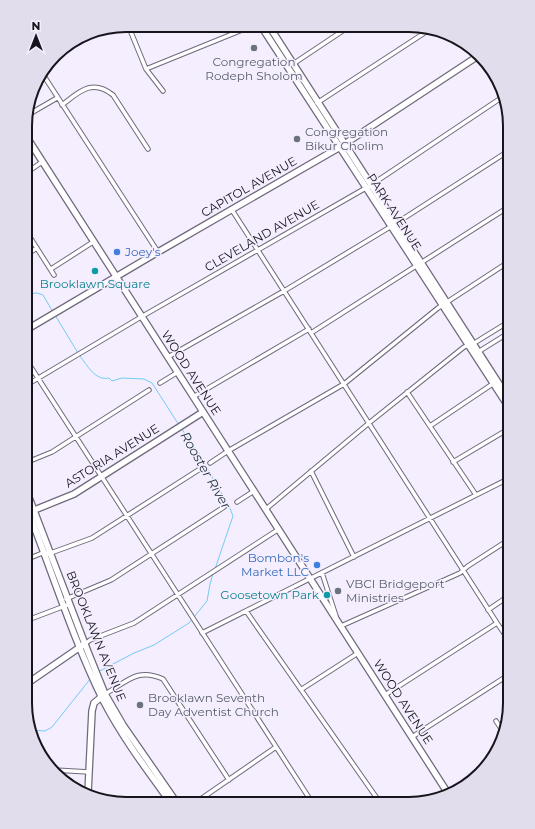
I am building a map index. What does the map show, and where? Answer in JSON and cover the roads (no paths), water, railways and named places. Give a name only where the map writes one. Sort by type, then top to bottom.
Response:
[{"type":"main road","name":"PARK AVENUE","points":[[266,32],[291,66],[343,145],[393,226],[503,396]]},
{"type":"main road","name":"PARK AVENUE","points":[[272,32],[291,66]]},
{"type":"main road","name":"CAPITOL AVENUE","points":[[32,326],[343,145],[474,59]]},
{"type":"main road","name":"WOOD AVENUE","points":[[32,146],[446,790]]},
{"type":"main road","name":"PARK AVENUE","points":[[495,382],[503,392]]},
{"type":"main road","name":"ASTORIA AVENUE","points":[[32,511],[74,494],[203,412]]},
{"type":"main road","name":"BROOKLAWN AVENUE","points":[[32,511],[103,695],[120,729],[167,797]]},
{"type":"main road","points":[[32,680],[83,646]]},
{"type":"main road","name":"BROOKLAWN AVENUE","points":[[103,695],[173,797]]},
{"type":"main road","points":[[88,789],[92,711],[94,703],[103,695]]},
{"type":"street","points":[[131,32],[146,69],[163,92]]},
{"type":"street","points":[[146,69],[237,32]]},
{"type":"street","points":[[291,66],[341,32]]},
{"type":"street","points":[[316,104],[424,33]]},
{"type":"street","points":[[45,79],[158,252]]},
{"type":"street","points":[[62,105],[78,93],[88,88],[97,86],[106,90],[113,95],[148,149]]},
{"type":"street","points":[[33,112],[57,98]]},
{"type":"street","name":"CLEVELAND AVENUE","points":[[32,383],[368,186],[499,99]]},
{"type":"street","points":[[168,357],[284,291],[393,226],[503,155]]},
{"type":"street","points":[[32,168],[42,162]]},
{"type":"street","points":[[232,210],[503,633]]},
{"type":"street","points":[[193,396],[310,331],[419,265],[503,211]]},
{"type":"street","points":[[32,240],[54,275]]},
{"type":"street","points":[[51,269],[93,242]]},
{"type":"street","points":[[32,251],[37,248]]},
{"type":"street","points":[[210,463],[344,384],[444,304],[503,266]]},
{"type":"street","points":[[266,509],[407,392],[470,344],[503,325]]},
{"type":"street","points":[[476,353],[503,336]]},
{"type":"street","points":[[32,368],[308,797]]},
{"type":"street","points":[[160,383],[178,372]]},
{"type":"street","points":[[430,426],[495,382]]},
{"type":"street","points":[[32,460],[52,452],[150,390]]},
{"type":"street","points":[[407,392],[476,495]]},
{"type":"street","points":[[453,462],[503,432]]},
{"type":"street","points":[[32,558],[92,538],[200,469]]},
{"type":"street","points":[[311,471],[354,557]]},
{"type":"street","points":[[202,633],[503,482]]},
{"type":"street","points":[[237,502],[254,491]]},
{"type":"street","points":[[65,599],[111,580],[224,507]]},
{"type":"street","points":[[83,646],[90,640],[134,623],[209,576],[279,529]]},
{"type":"street","points":[[339,624],[460,573],[468,566],[503,544]]},
{"type":"street","name":"WOOD AVENUE","points":[[322,573],[339,624]]},
{"type":"street","points":[[488,610],[503,600]]},
{"type":"street","points":[[32,619],[67,605]]},
{"type":"street","points":[[246,611],[376,797]]},
{"type":"street","points":[[385,695],[496,624]]},
{"type":"street","points":[[302,690],[358,653]]},
{"type":"street","points":[[103,695],[141,674],[148,674],[163,679],[229,780]]},
{"type":"street","points":[[412,737],[503,678]]},
{"type":"street","points":[[496,720],[500,726]]},
{"type":"street","points":[[204,797],[276,747]]},
{"type":"street","points":[[61,770],[89,772]]},
{"type":"waterway","name":"Rooster River","points":[[32,293],[43,295],[53,312]]},
{"type":"waterway","name":"Rooster River","points":[[55,315],[78,353]]},
{"type":"waterway","name":"Rooster River","points":[[80,356],[92,372],[100,377],[109,378],[112,381],[122,378],[144,379],[152,383],[179,425]]},
{"type":"waterway","name":"Rooster River","points":[[181,428],[203,459],[233,516],[215,569]]},
{"type":"waterway","name":"Rooster River","points":[[194,617],[207,601],[213,574]]},
{"type":"waterway","name":"Rooster River","points":[[98,672],[134,653],[154,645],[189,623],[192,619]]},
{"type":"waterway","name":"Rooster River","points":[[36,730],[45,731],[52,727],[91,678]]},
{"type":"place","name":"Congregation Rodeph Sholom","points":[[254,48]]},
{"type":"place","name":"Congregation Bikur Cholim","points":[[297,139]]},
{"type":"place","name":"Joey's","points":[[117,252]]},
{"type":"place","name":"Brooklawn Square","points":[[95,271]]},
{"type":"place","name":"Bombon's Market LLC","points":[[317,565]]},
{"type":"place","name":"VBCI Bridgeport Ministries","points":[[338,591]]},
{"type":"place","name":"Goosetown Park","points":[[327,595]]},
{"type":"place","name":"Brooklawn Seventh Day Adventist Church","points":[[140,705]]}]
